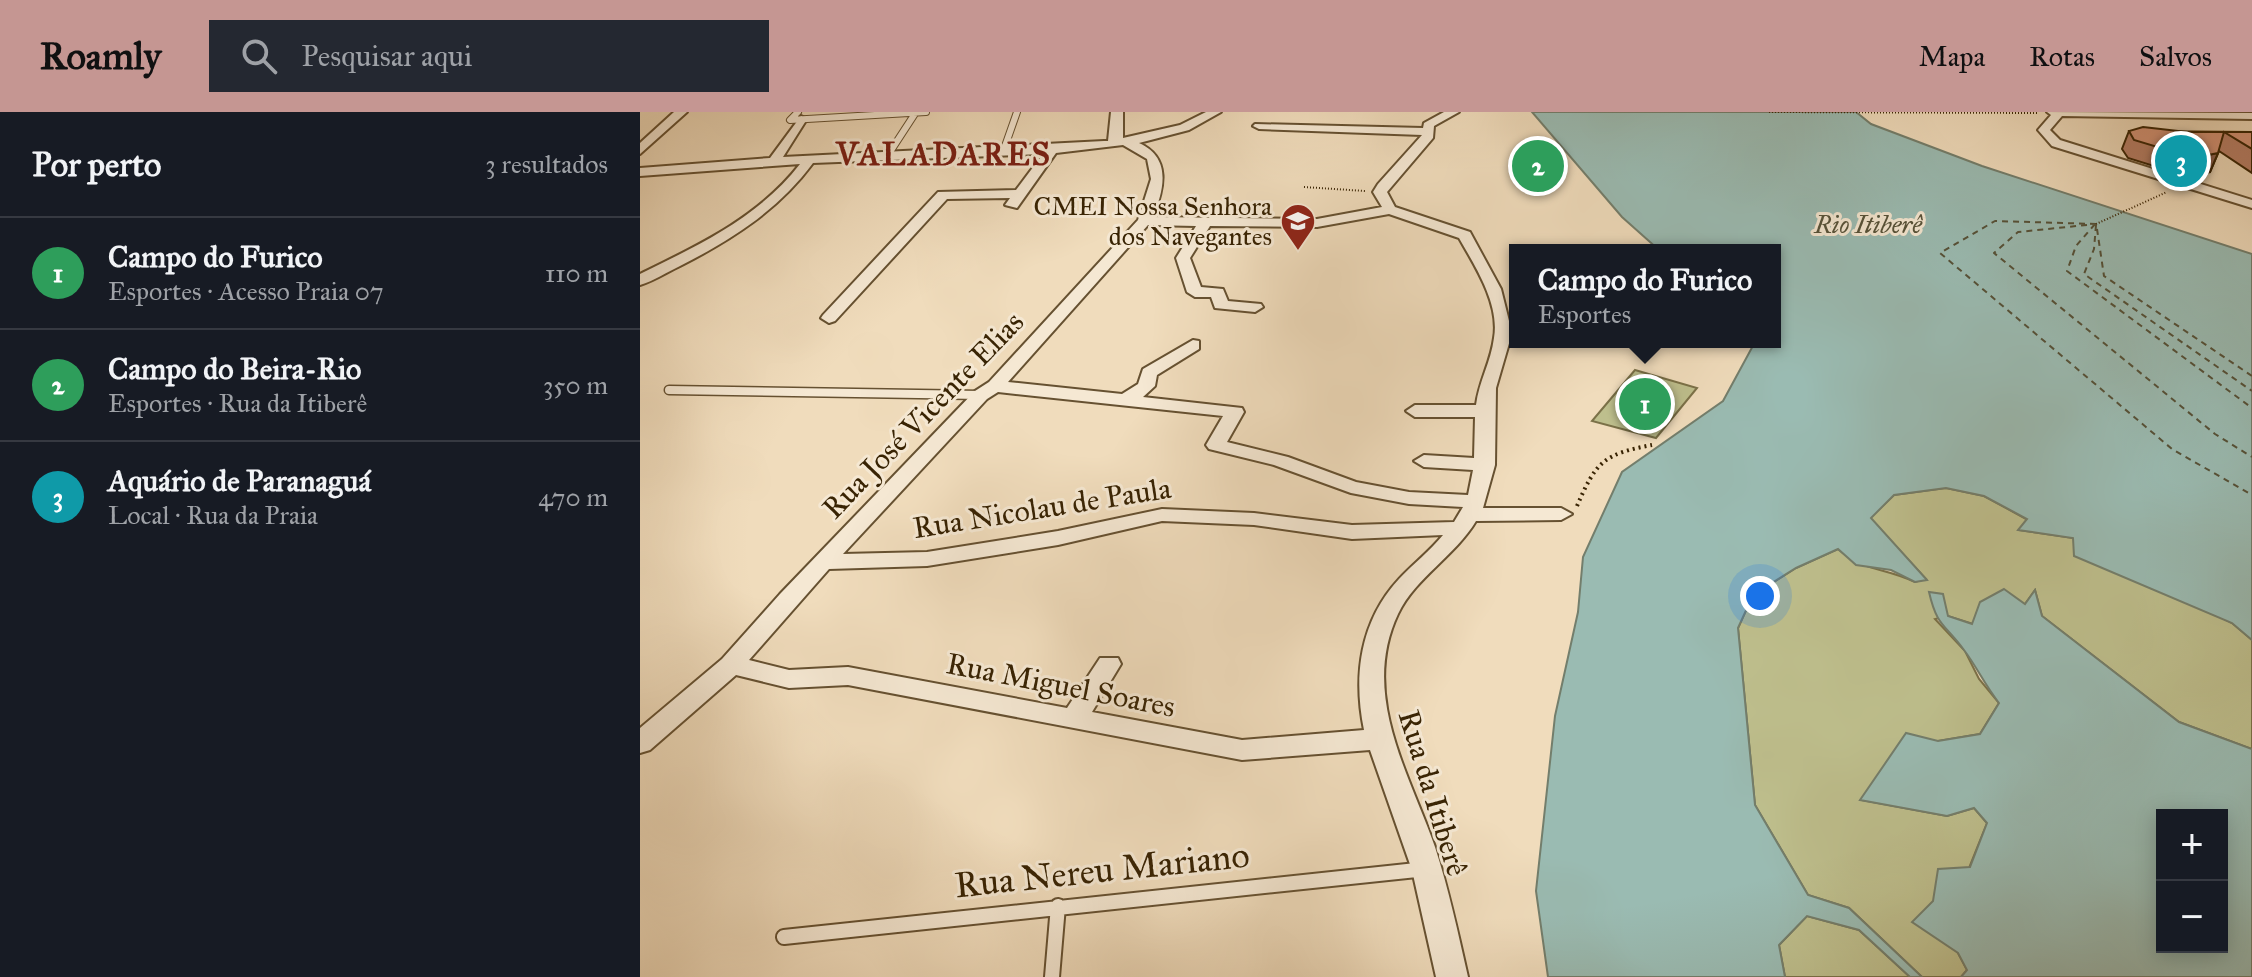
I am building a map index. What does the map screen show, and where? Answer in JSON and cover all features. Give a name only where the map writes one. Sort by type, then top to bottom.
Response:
[{"type":"street","points":[[640,150],[681,112]]},
{"type":"street","name":"Rua José Vicente Elias","points":[[640,743],[731,665],[1144,221],[1158,191],[1156,168],[1148,149],[1137,143],[1114,140],[1117,112]]},
{"type":"street","points":[[640,172],[774,161],[1137,143],[1196,125],[1215,112]]},
{"type":"street","points":[[1259,126],[1424,125],[1453,112]]},
{"type":"street","points":[[2252,116],[2057,112],[2044,130],[2056,143],[2252,204]]},
{"type":"street","points":[[774,161],[800,116]]},
{"type":"street","points":[[1385,201],[1384,181],[1419,148],[1424,125]]},
{"type":"street","points":[[640,128],[664,127]]},
{"type":"street","points":[[829,318],[943,195],[1016,200],[1054,147]]},
{"type":"street","points":[[640,280],[764,213],[791,188],[810,159]]},
{"type":"street","points":[[1144,221],[1317,223],[1385,201],[1465,235],[1494,285],[1504,328],[1498,362],[1487,386],[1485,465],[1469,515]]},
{"type":"street","points":[[1205,223],[1183,258],[1195,292],[1217,292],[1221,305],[1255,307]]},
{"type":"street","points":[[1125,401],[1146,386],[1149,373],[1193,345]]},
{"type":"street","points":[[988,390],[1235,412],[1216,445],[1281,461],[1351,487],[1409,498],[1469,515],[1497,512],[1561,514]]},
{"type":"street","points":[[1415,411],[1487,411]]},
{"type":"street","points":[[1424,461],[1485,465]]},
{"type":"street","name":"Rua Nicolau de Paula","points":[[824,562],[927,559],[1058,538],[1162,515],[1254,519],[1352,532],[1469,515]]},
{"type":"street","name":"Rua da Itiberê","points":[[1452,977],[1427,869],[1380,739],[1371,685],[1373,654],[1389,604],[1469,515]]},
{"type":"street","points":[[1073,720],[1109,664]]},
{"type":"street","name":"Rua Miguel Soares","points":[[731,665],[789,679],[848,676],[1242,750],[1380,739]]},
{"type":"lane","points":[[888,155],[915,112]]},
{"type":"lane","points":[[800,116],[926,112]]},
{"type":"lane","points":[[1004,149],[1017,112]]},
{"type":"lane","points":[[669,390],[988,390]]},
{"type":"lane","name":"Rua Nereu Mariano","points":[[784,937],[1427,869]]},
{"type":"lane","points":[[1052,977],[1058,906]]},
{"type":"path","points":[[1769,112],[2057,112]]},
{"type":"path","points":[[2096,224],[2180,186]]},
{"type":"path","points":[[1304,187],[1385,201]]},
{"type":"path","points":[[1561,514],[1581,505],[1593,469],[1625,450],[1652,445]]},
{"type":"green space","points":[[1524,154],[1561,157],[1553,176],[1514,176]]},
{"type":"green space","points":[[1635,370],[1697,388],[1656,438],[1592,421]]},
{"type":"green space","points":[[1946,488],[1984,496],[2028,520],[2019,530],[2073,538],[2232,623],[2252,640],[2252,749],[2179,722],[2042,616],[2035,590],[2025,604],[1973,624],[1948,616],[1935,619],[1965,651],[1979,679],[1999,703],[1980,734],[1938,741],[1861,800],[1947,816],[1974,808],[1987,823],[1969,868],[1958,953],[1967,970],[1961,977],[1922,977],[1849,908],[1808,895],[1755,805],[1738,628],[1753,595],[1796,568],[1838,549],[1866,566],[1915,582],[1926,579],[1870,518],[1894,495]]},
{"type":"green space","points":[[1807,916],[1859,930],[1910,977],[1785,977],[1779,945]]},
{"type":"water","name":"Rio Itiberê","points":[[1532,112],[1856,112],[1871,124],[1982,166],[2252,254],[2252,640],[2232,623],[2074,556],[2073,538],[2018,530],[2027,519],[1984,496],[1946,488],[1894,495],[1871,518],[1927,580],[1915,582],[1891,570],[1856,565],[1838,549],[1796,568],[1753,595],[1738,628],[1755,805],[1808,895],[1849,908],[1922,977],[1910,977],[1859,930],[1807,916],[1779,945],[1785,977],[1548,977],[1536,891],[1555,716],[1578,612],[1583,557],[1622,472],[1723,401],[1752,348],[1781,348],[1781,244],[1652,244],[1622,217]]},
{"type":"water","points":[[2004,589],[2025,604],[2035,590],[2042,616],[2179,722],[2252,749],[2252,977],[1961,977],[1967,970],[1958,953],[1912,922],[1933,901],[1938,869],[1970,867],[1987,823],[1974,808],[1947,816],[1860,800],[1906,733],[1938,741],[1980,734],[1999,703],[1969,656],[1939,619],[1929,592],[1943,594],[1948,616],[1972,624],[1980,602]]},
{"type":"building","points":[[2143,127],[2224,132],[2218,153],[2194,158],[2134,140],[2129,131]]},
{"type":"building","points":[[2224,132],[2252,132],[2252,149]]},
{"type":"ferry route","points":[[2096,224],[1995,221],[1940,253],[2172,449],[2252,495]]},
{"type":"ferry route","points":[[2095,224],[2076,246],[2067,271],[2252,408]]},
{"type":"ferry route","points":[[2087,225],[2018,232],[1994,253],[2215,434],[2252,457]]},
{"type":"ferry route","points":[[2096,225],[2094,249],[2084,274],[2252,391]]},
{"type":"ferry route","points":[[2097,229],[2104,276],[2252,376]]},
{"type":"place","name":"Aquário de Paranaguá","points":[[2181,161]]},
{"type":"place","name":"Campo do Beira-Rio","points":[[1538,166]]},
{"type":"place","name":"CMEI Nossa Senhora dos Navegantes","points":[[1298,252]]},
{"type":"place","name":"Campo do Furico","points":[[1645,404]]},
{"type":"district","name":"VALADARES","points":[[944,154]]}]
